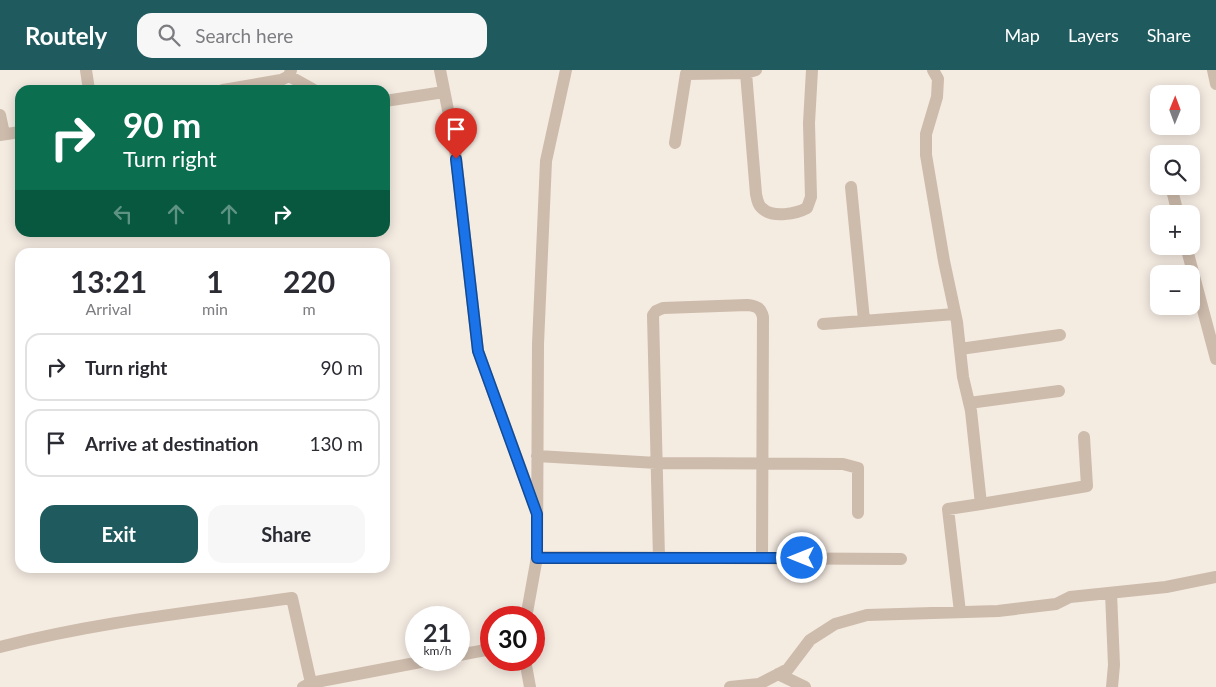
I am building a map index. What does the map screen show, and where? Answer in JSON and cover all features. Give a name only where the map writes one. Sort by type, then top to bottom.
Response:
[{"type":"street","points":[[86,70],[88,85]]},
{"type":"street","points":[[440,70],[454,140],[478,351],[537,514]]},
{"type":"street","points":[[528,606],[537,558],[538,344],[546,161],[566,70]]},
{"type":"street","points":[[675,143],[686,74],[751,72],[758,204],[763,210],[773,213],[793,213],[807,208],[811,197],[809,123],[812,70]]},
{"type":"street","points":[[932,70],[938,79],[938,97],[926,134],[926,155],[969,403],[980,504]]},
{"type":"street","points":[[1213,70],[1216,84]]},
{"type":"street","points":[[252,85],[281,80],[290,73],[307,85]]},
{"type":"street","points":[[390,100],[444,92]]},
{"type":"street","points":[[0,115],[2,135],[15,133]]},
{"type":"street","points":[[851,187],[864,320]]},
{"type":"street","points":[[1188,255],[1216,359]]},
{"type":"street","points":[[659,558],[653,322],[656,311],[663,308],[748,305],[759,308],[763,317],[762,558]]},
{"type":"street","points":[[823,324],[955,314]]},
{"type":"street","points":[[960,349],[1060,335]]},
{"type":"street","points":[[969,403],[1058,391]]},
{"type":"street","points":[[960,612],[948,509],[1087,486],[1084,437]]},
{"type":"street","points":[[538,456],[656,463],[762,462],[843,464],[858,468],[858,513]]},
{"type":"street","points":[[537,558],[902,559]]},
{"type":"street","points":[[730,687],[758,684],[788,669],[810,640],[835,624],[867,615],[998,611],[1056,604],[1070,597],[1166,587],[1216,577]]},
{"type":"street","points":[[1111,593],[1114,666],[1112,687]]},
{"type":"street","points":[[0,647],[119,622],[292,598],[307,685],[405,665]]},
{"type":"street","points":[[527,671],[530,687]]},
{"type":"street","points":[[778,674],[805,687]]},
{"type":"route","points":[[456,159],[478,351],[537,514],[537,558],[802,558]]}]
